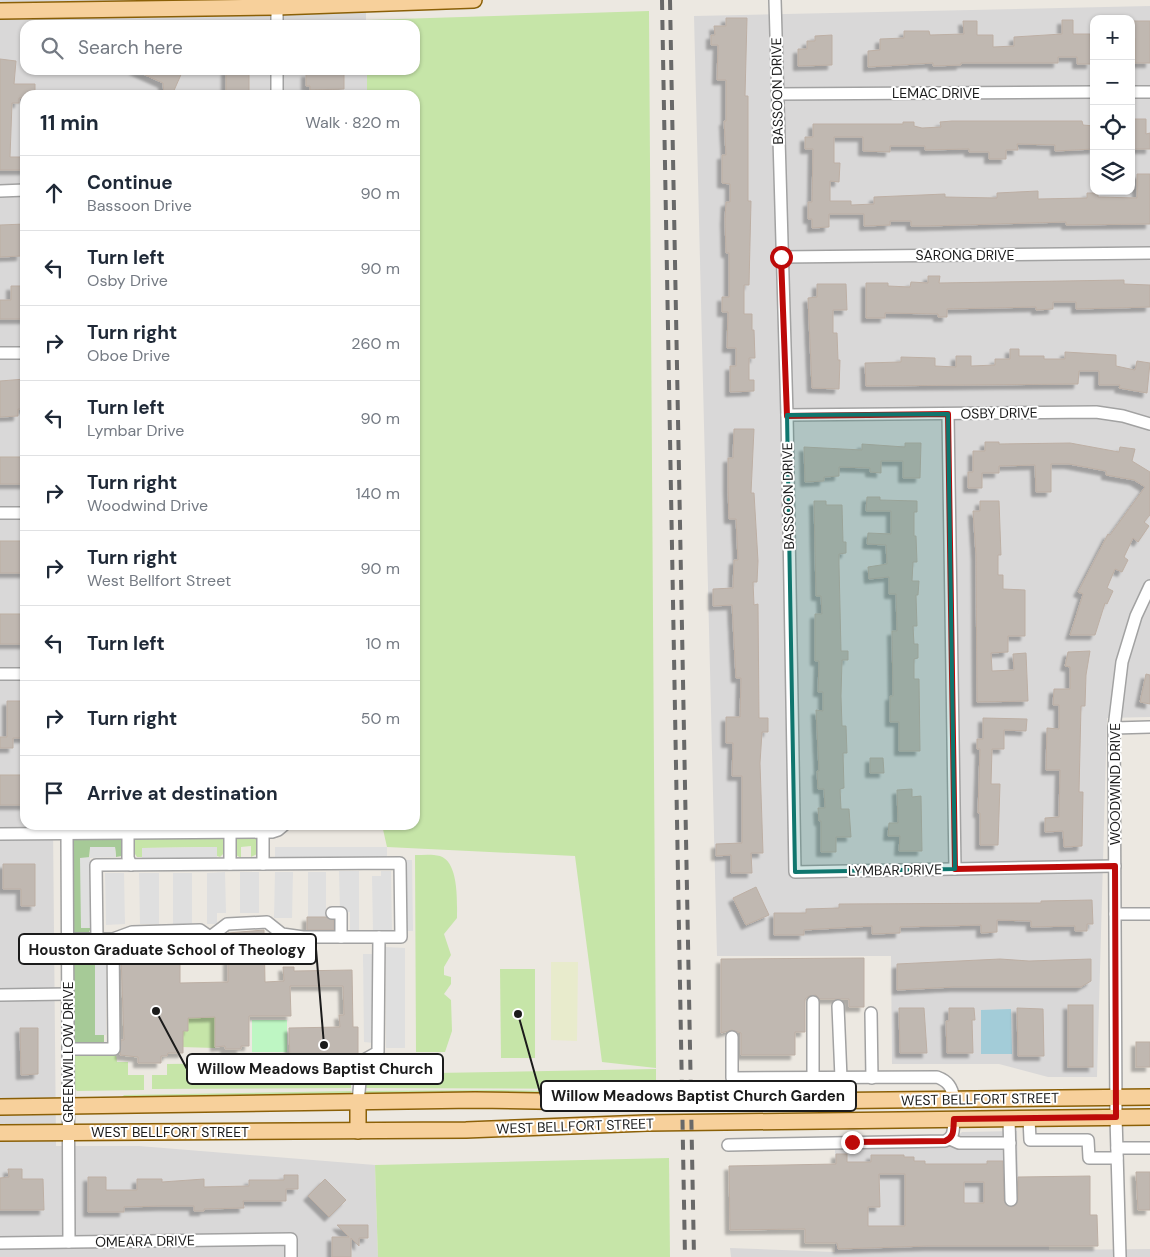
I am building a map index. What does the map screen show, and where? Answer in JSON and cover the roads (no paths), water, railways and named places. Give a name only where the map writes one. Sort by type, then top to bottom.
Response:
[{"type":"main road","points":[[0,11],[474,0]]},
{"type":"main road","name":"WEST BELLFORT STREET","points":[[0,1107],[475,1100],[655,1103],[1150,1097]]},
{"type":"main road","points":[[954,1099],[954,1119]]},
{"type":"main road","points":[[358,1102],[358,1130]]},
{"type":"main road","name":"WEST BELLFORT STREET","points":[[0,1133],[466,1130],[646,1123],[1150,1117]]},
{"type":"street","name":"BASSOON DRIVE","points":[[775,0],[787,416],[795,872]]},
{"type":"street","points":[[277,4],[277,20]]},
{"type":"street","points":[[277,75],[277,90]]},
{"type":"street","name":"LEMAC DRIVE","points":[[777,94],[1090,92]]},
{"type":"street","points":[[1135,92],[1150,92]]},
{"type":"street","points":[[0,191],[20,190]]},
{"type":"street","name":"SARONG DRIVE","points":[[781,257],[1150,253]]},
{"type":"street","points":[[0,353],[20,353]]},
{"type":"street","name":"OSBY DRIVE","points":[[787,416],[1096,412],[1123,416],[1150,424]]},
{"type":"street","points":[[948,414],[955,869]]},
{"type":"street","points":[[0,513],[20,513]]},
{"type":"street","name":"WOODWIND DRIVE","points":[[1120,1257],[1116,1117],[1114,728],[1122,662],[1136,616],[1150,586]]},
{"type":"street","points":[[0,674],[20,674]]},
{"type":"street","points":[[1114,728],[1150,727]]},
{"type":"street","points":[[0,834],[268,832],[278,830]]},
{"type":"street","points":[[128,832],[128,858],[131,865]]},
{"type":"street","points":[[230,832],[230,864]]},
{"type":"street","points":[[263,864],[268,832]]},
{"type":"street","name":"GREENWILLOW DRIVE","points":[[67,833],[69,1242]]},
{"type":"street","points":[[67,939],[97,939],[114,939],[132,932],[200,930],[210,937],[227,924],[233,922],[267,922],[282,934],[304,937],[401,937],[400,863],[96,865],[97,939]]},
{"type":"street","name":"LYMBAR DRIVE","points":[[795,872],[1115,866]]},
{"type":"street","points":[[332,913],[341,913],[341,937]]},
{"type":"street","points":[[1115,914],[1150,914]]},
{"type":"street","points":[[358,1102],[362,1061],[378,1052],[379,937]]},
{"type":"street","points":[[68,1049],[114,1049],[114,939]]},
{"type":"street","points":[[0,994],[68,994]]},
{"type":"street","points":[[813,1002],[813,1078]]},
{"type":"street","points":[[838,1006],[841,1078]]},
{"type":"street","points":[[870,1013],[872,1078]]},
{"type":"street","points":[[732,1037],[732,1078],[937,1077],[946,1080],[952,1089],[954,1099]]},
{"type":"street","points":[[1088,1117],[1089,1158],[1150,1148]]},
{"type":"street","points":[[1009,1118],[1011,1200]]},
{"type":"street","points":[[1029,1118],[1030,1140],[1088,1140]]},
{"type":"street","points":[[950,1138],[953,1134],[954,1119]]},
{"type":"street","points":[[728,1145],[935,1141],[950,1138],[959,1143],[1010,1143]]},
{"type":"street","name":"OMEARA DRIVE","points":[[0,1243],[291,1239],[291,1257]]},
{"type":"water","points":[[1011,1009],[1012,1054],[981,1054],[981,1010]]},
{"type":"railway","points":[[662,0],[685,1257]]},
{"type":"railway","points":[[670,0],[694,1257]]},
{"type":"place","name":"Willow Meadows Baptist Church","points":[[156,1011]]},
{"type":"place","name":"Willow Meadows Baptist Church Garden","points":[[518,1014]]},
{"type":"place","name":"Houston Graduate School of Theology","points":[[324,1045]]}]
